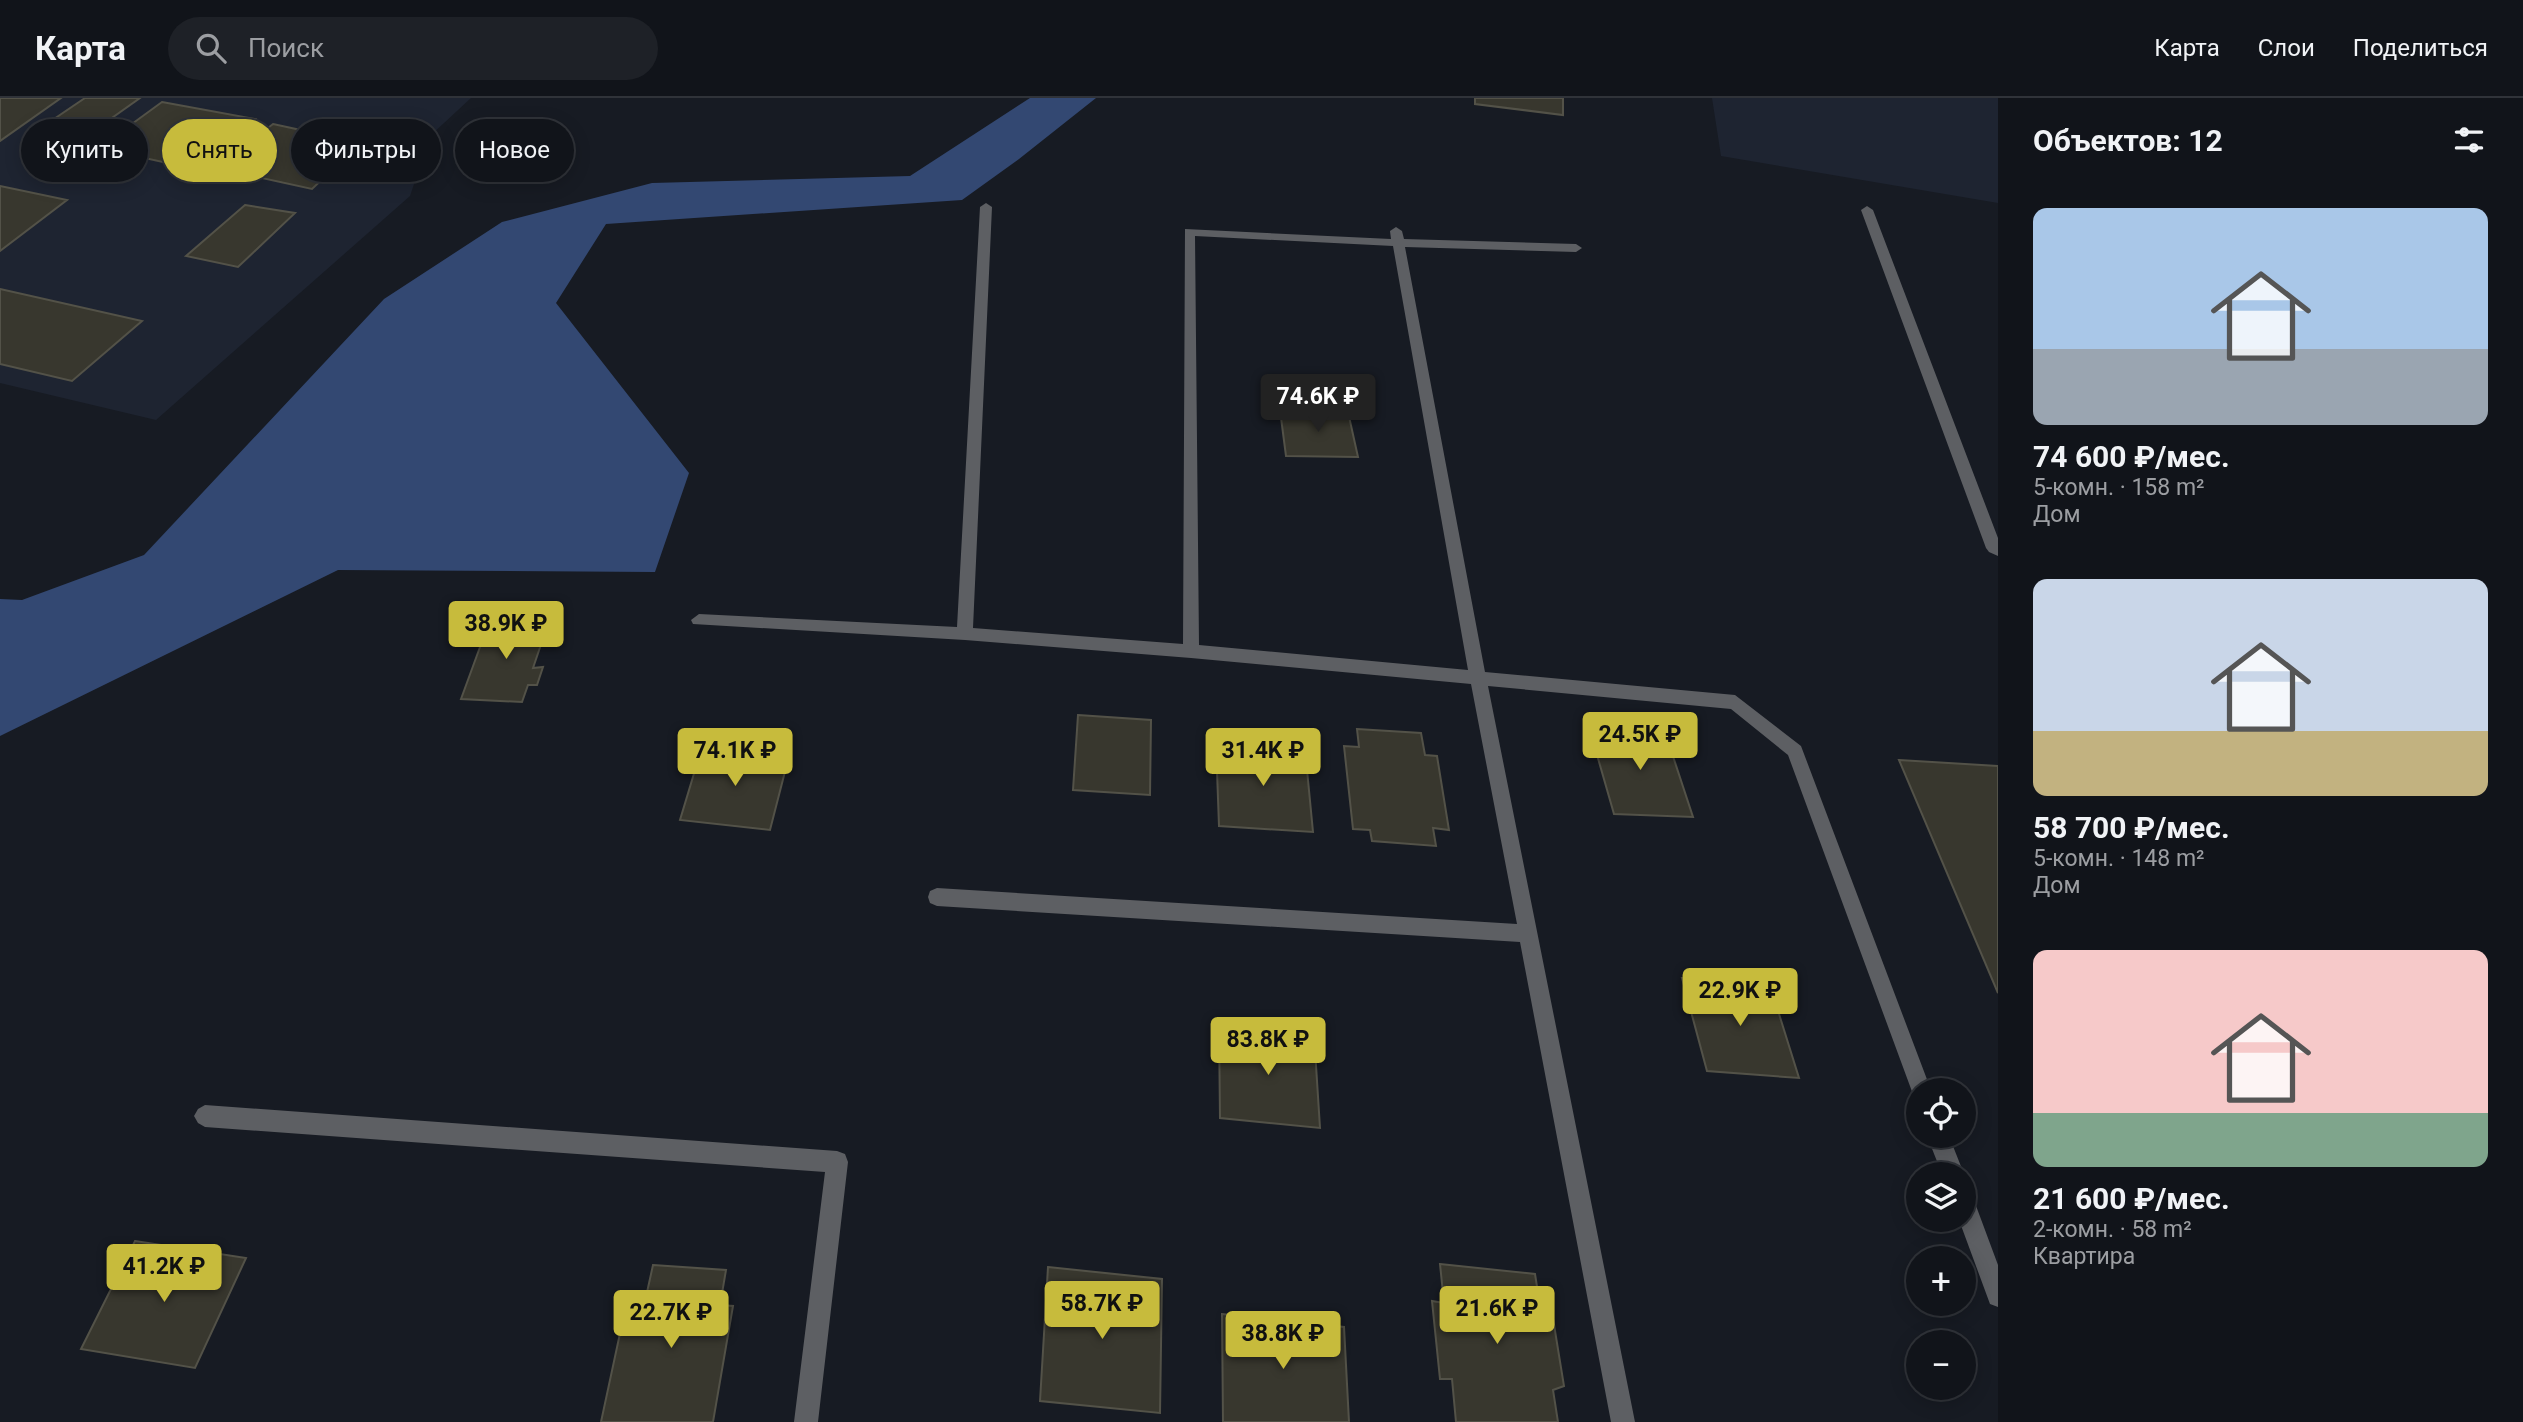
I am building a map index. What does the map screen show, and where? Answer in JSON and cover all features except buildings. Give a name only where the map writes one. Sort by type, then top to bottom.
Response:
[{"type":"street","points":[[965,634],[986,207]]},
{"type":"street","points":[[1867,210],[1994,548],[1998,550]]},
{"type":"street","points":[[1191,651],[1189,232],[1397,237],[1576,248]]},
{"type":"street","points":[[1397,237],[1478,677],[1623,1422]]},
{"type":"street","points":[[699,620],[965,634],[1191,651],[1735,702],[1795,751],[1918,1078]]},
{"type":"street","points":[[937,897],[1528,934]]},
{"type":"street","points":[[205,1116],[837,1162],[806,1422]]},
{"type":"street","points":[[1975,1232],[1998,1296]]},
{"type":"shaded area","points":[[0,98],[471,98],[441,126],[441,119],[291,119],[291,182],[415,182],[410,196],[156,420],[0,383]]},
{"type":"shaded area","points":[[1030,98],[1096,98],[962,200],[606,224],[556,303],[689,473],[655,572],[338,570],[0,736],[0,599],[22,600],[144,555],[384,299],[502,222],[652,183],[910,176]]},
{"type":"shaded area","points":[[1712,98],[1998,98],[1998,203],[1721,156]]}]
